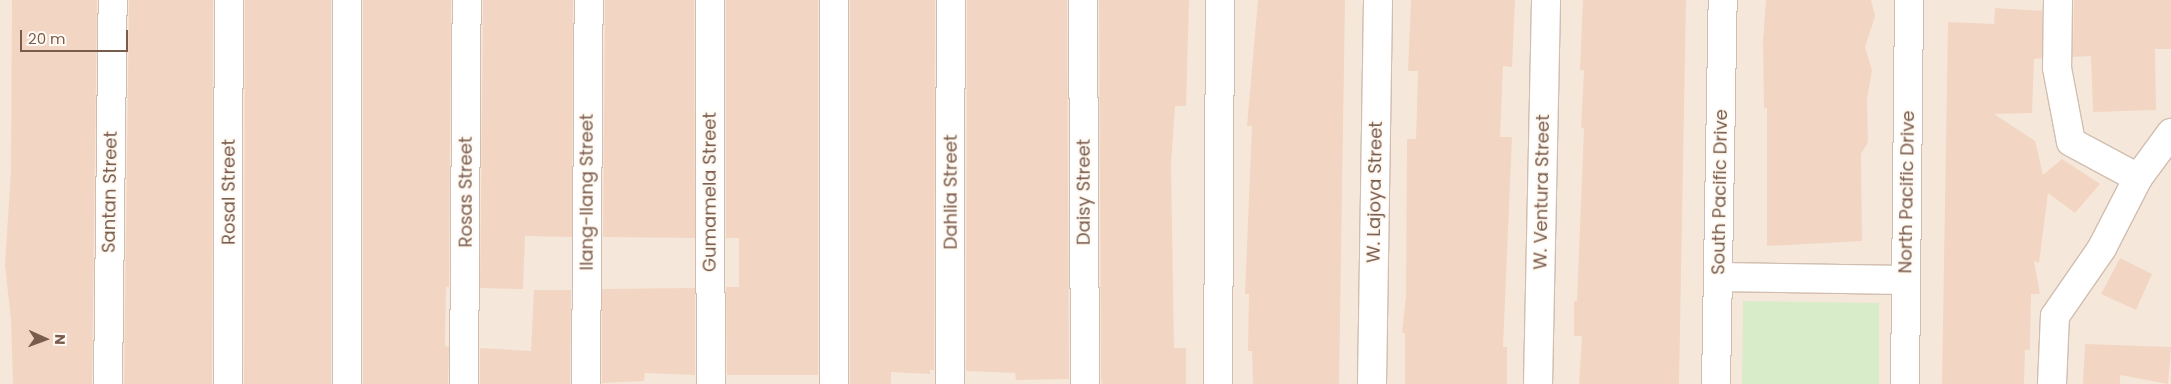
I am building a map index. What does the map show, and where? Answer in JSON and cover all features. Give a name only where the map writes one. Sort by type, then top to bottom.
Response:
[{"type":"street","name":"Santan Street","points":[[108,384],[113,0]]},
{"type":"street","name":"Rosal Street","points":[[228,384],[229,0]]},
{"type":"street","points":[[347,0],[347,384]]},
{"type":"street","name":"Rosas Street","points":[[464,384],[467,0]]},
{"type":"street","name":"Ilang-Ilang Street","points":[[586,384],[588,0]]},
{"type":"street","name":"Gumamela Street","points":[[710,0],[711,384]]},
{"type":"street","points":[[834,0],[834,384]]},
{"type":"street","name":"Dahlia Street","points":[[950,384],[951,0]]},
{"type":"street","name":"Daisy Street","points":[[1083,0],[1085,384]]},
{"type":"street","points":[[1218,384],[1220,0]]},
{"type":"street","name":"W. Lajoya Street","points":[[1372,384],[1378,0]]},
{"type":"street","name":"W. Ventura Street","points":[[1538,384],[1546,0]]},
{"type":"street","name":"South Pacific Drive","points":[[1716,384],[1723,0]]},
{"type":"street","name":"North Pacific Drive","points":[[1905,384],[1909,0]]},
{"type":"street","points":[[2058,0],[2057,68],[2071,142],[2138,178]]},
{"type":"street","points":[[2052,384],[2055,316],[2102,248],[2138,178],[2171,133]]},
{"type":"street","points":[[1718,277],[1906,280]]},
{"type":"shaded area","points":[[0,0],[2171,0],[2171,384],[0,384]]},
{"type":"green space","points":[[1743,301],[1879,303],[1879,384],[1742,384]]},
{"type":"building","points":[[12,0],[97,0],[92,384],[13,384],[11,320],[5,265],[11,170]]},
{"type":"building","points":[[129,0],[213,0],[212,384],[124,384]]},
{"type":"building","points":[[245,0],[331,0],[331,384],[244,384]]},
{"type":"building","points":[[363,0],[451,0],[449,287],[446,287],[445,346],[449,347],[448,384],[363,384]]},
{"type":"building","points":[[483,0],[573,0],[572,237],[525,236],[523,289],[480,288]]},
{"type":"building","points":[[605,0],[694,0],[695,238],[603,237]]},
{"type":"building","points":[[726,0],[818,0],[818,375],[727,375],[726,287],[739,287],[739,238],[726,238]]},
{"type":"building","points":[[850,0],[935,0],[934,370],[930,370],[930,374],[891,372],[891,384],[850,384]]},
{"type":"building","points":[[967,0],[1067,0],[1069,379],[1016,380],[1015,373],[966,371]]},
{"type":"building","points":[[1099,0],[1189,0],[1186,106],[1175,106],[1171,165],[1174,348],[1186,348],[1186,384],[1102,384]]},
{"type":"building","points":[[1258,0],[1345,0],[1339,384],[1253,384],[1252,351],[1248,351],[1249,294],[1245,294],[1252,126],[1247,126]]},
{"type":"building","points":[[1411,0],[1515,0],[1512,67],[1503,66],[1500,137],[1512,137],[1503,347],[1507,347],[1507,384],[1405,384],[1405,333],[1402,333],[1406,296],[1407,139],[1416,139],[1418,71],[1408,71]]},
{"type":"building","points":[[1583,0],[1686,0],[1679,384],[1579,384],[1582,336],[1574,336],[1574,301],[1577,301],[1584,128],[1581,128],[1584,70],[1580,70]]},
{"type":"building","points":[[1766,0],[1871,0],[1875,16],[1865,47],[1872,70],[1867,99],[1868,142],[1861,154],[1862,241],[1767,246],[1767,108],[1764,108],[1763,41]]},
{"type":"building","points":[[2074,0],[2171,0],[2171,49],[2155,49],[2156,110],[2093,112],[2091,56],[2073,57]]},
{"type":"building","points":[[1995,8],[2042,11],[2042,58],[2034,59],[2032,113],[1994,114],[2035,141],[2043,175],[2062,159],[2100,184],[2075,213],[2048,193],[2039,263],[2034,261],[2040,294],[2031,294],[2030,350],[2025,350],[2024,384],[1942,384],[1948,22],[1994,24]]},
{"type":"building","points":[[2120,258],[2152,274],[2136,310],[2101,294]]},
{"type":"building","points":[[695,288],[695,375],[645,373],[644,381],[602,383],[602,289]]},
{"type":"building","points":[[534,290],[571,290],[570,384],[480,384],[480,348],[531,351]]},
{"type":"building","points":[[2085,344],[2171,347],[2168,384],[2120,375],[2120,384],[2083,384]]}]
